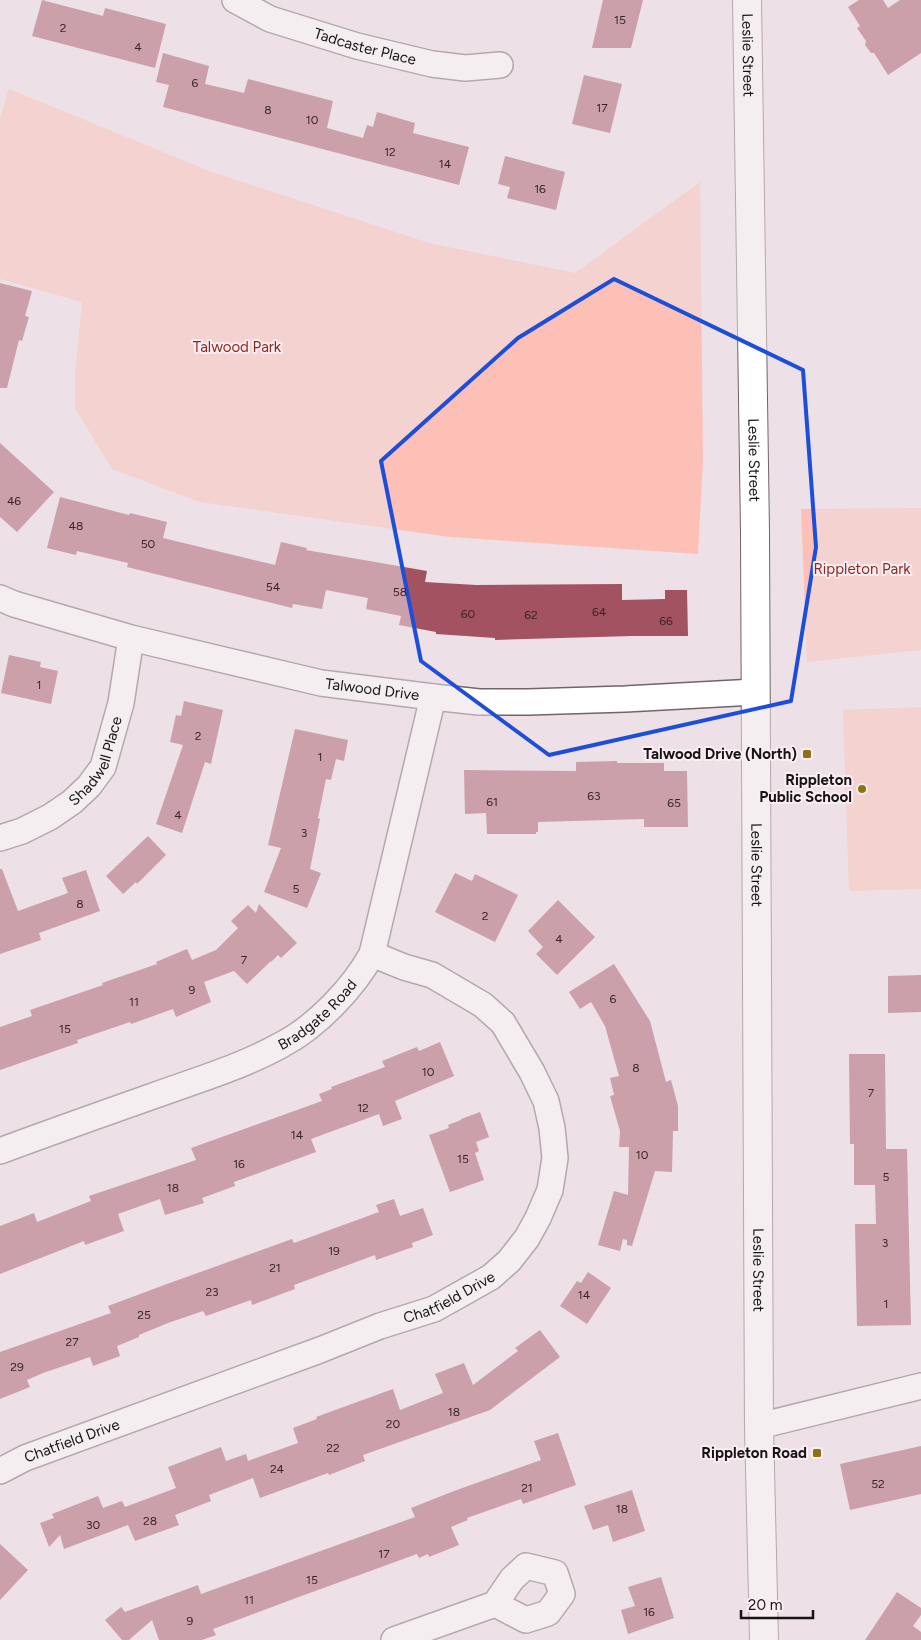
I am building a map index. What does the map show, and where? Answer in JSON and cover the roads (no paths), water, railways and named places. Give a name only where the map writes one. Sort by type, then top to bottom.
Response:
[{"type":"main road","name":"Leslie Street","points":[[747,0],[755,532],[759,1426],[764,1640]]},
{"type":"street","name":"Tadcaster Place","points":[[235,0],[270,19],[357,46],[432,64],[465,68],[500,65]]},
{"type":"street","name":"Talwood Drive","points":[[0,598],[14,604],[131,638],[321,683],[433,697],[479,702],[528,702],[755,692]]},
{"type":"street","name":"Shadwell Place","points":[[0,838],[22,832],[50,817],[72,802],[89,786],[103,766],[121,703],[131,638]]},
{"type":"street","name":"Bradgate Road","points":[[0,1151],[244,1063],[284,1044],[318,1019],[340,997],[363,971],[372,954],[433,697]]},
{"type":"street","name":"Chatfield Drive","points":[[0,1471],[25,1458],[380,1326],[434,1308],[491,1277],[509,1261],[527,1238],[550,1190],[555,1158],[552,1128],[546,1101],[532,1072],[503,1023],[483,1005],[432,975],[404,967],[372,954]]},
{"type":"street","points":[[759,1426],[921,1386]]},
{"type":"street","points":[[394,1640],[495,1604]]},
{"type":"place","name":"Talwood Drive (North)","points":[[807,754]]},
{"type":"place","name":"Rippleton Public School","points":[[862,789]]},
{"type":"place","name":"Rippleton Road","points":[[817,1453]]},
{"type":"park label","name":"Talwood Park","points":[[237,347]]},
{"type":"park label","name":"Rippleton Park","points":[[862,569]]}]
